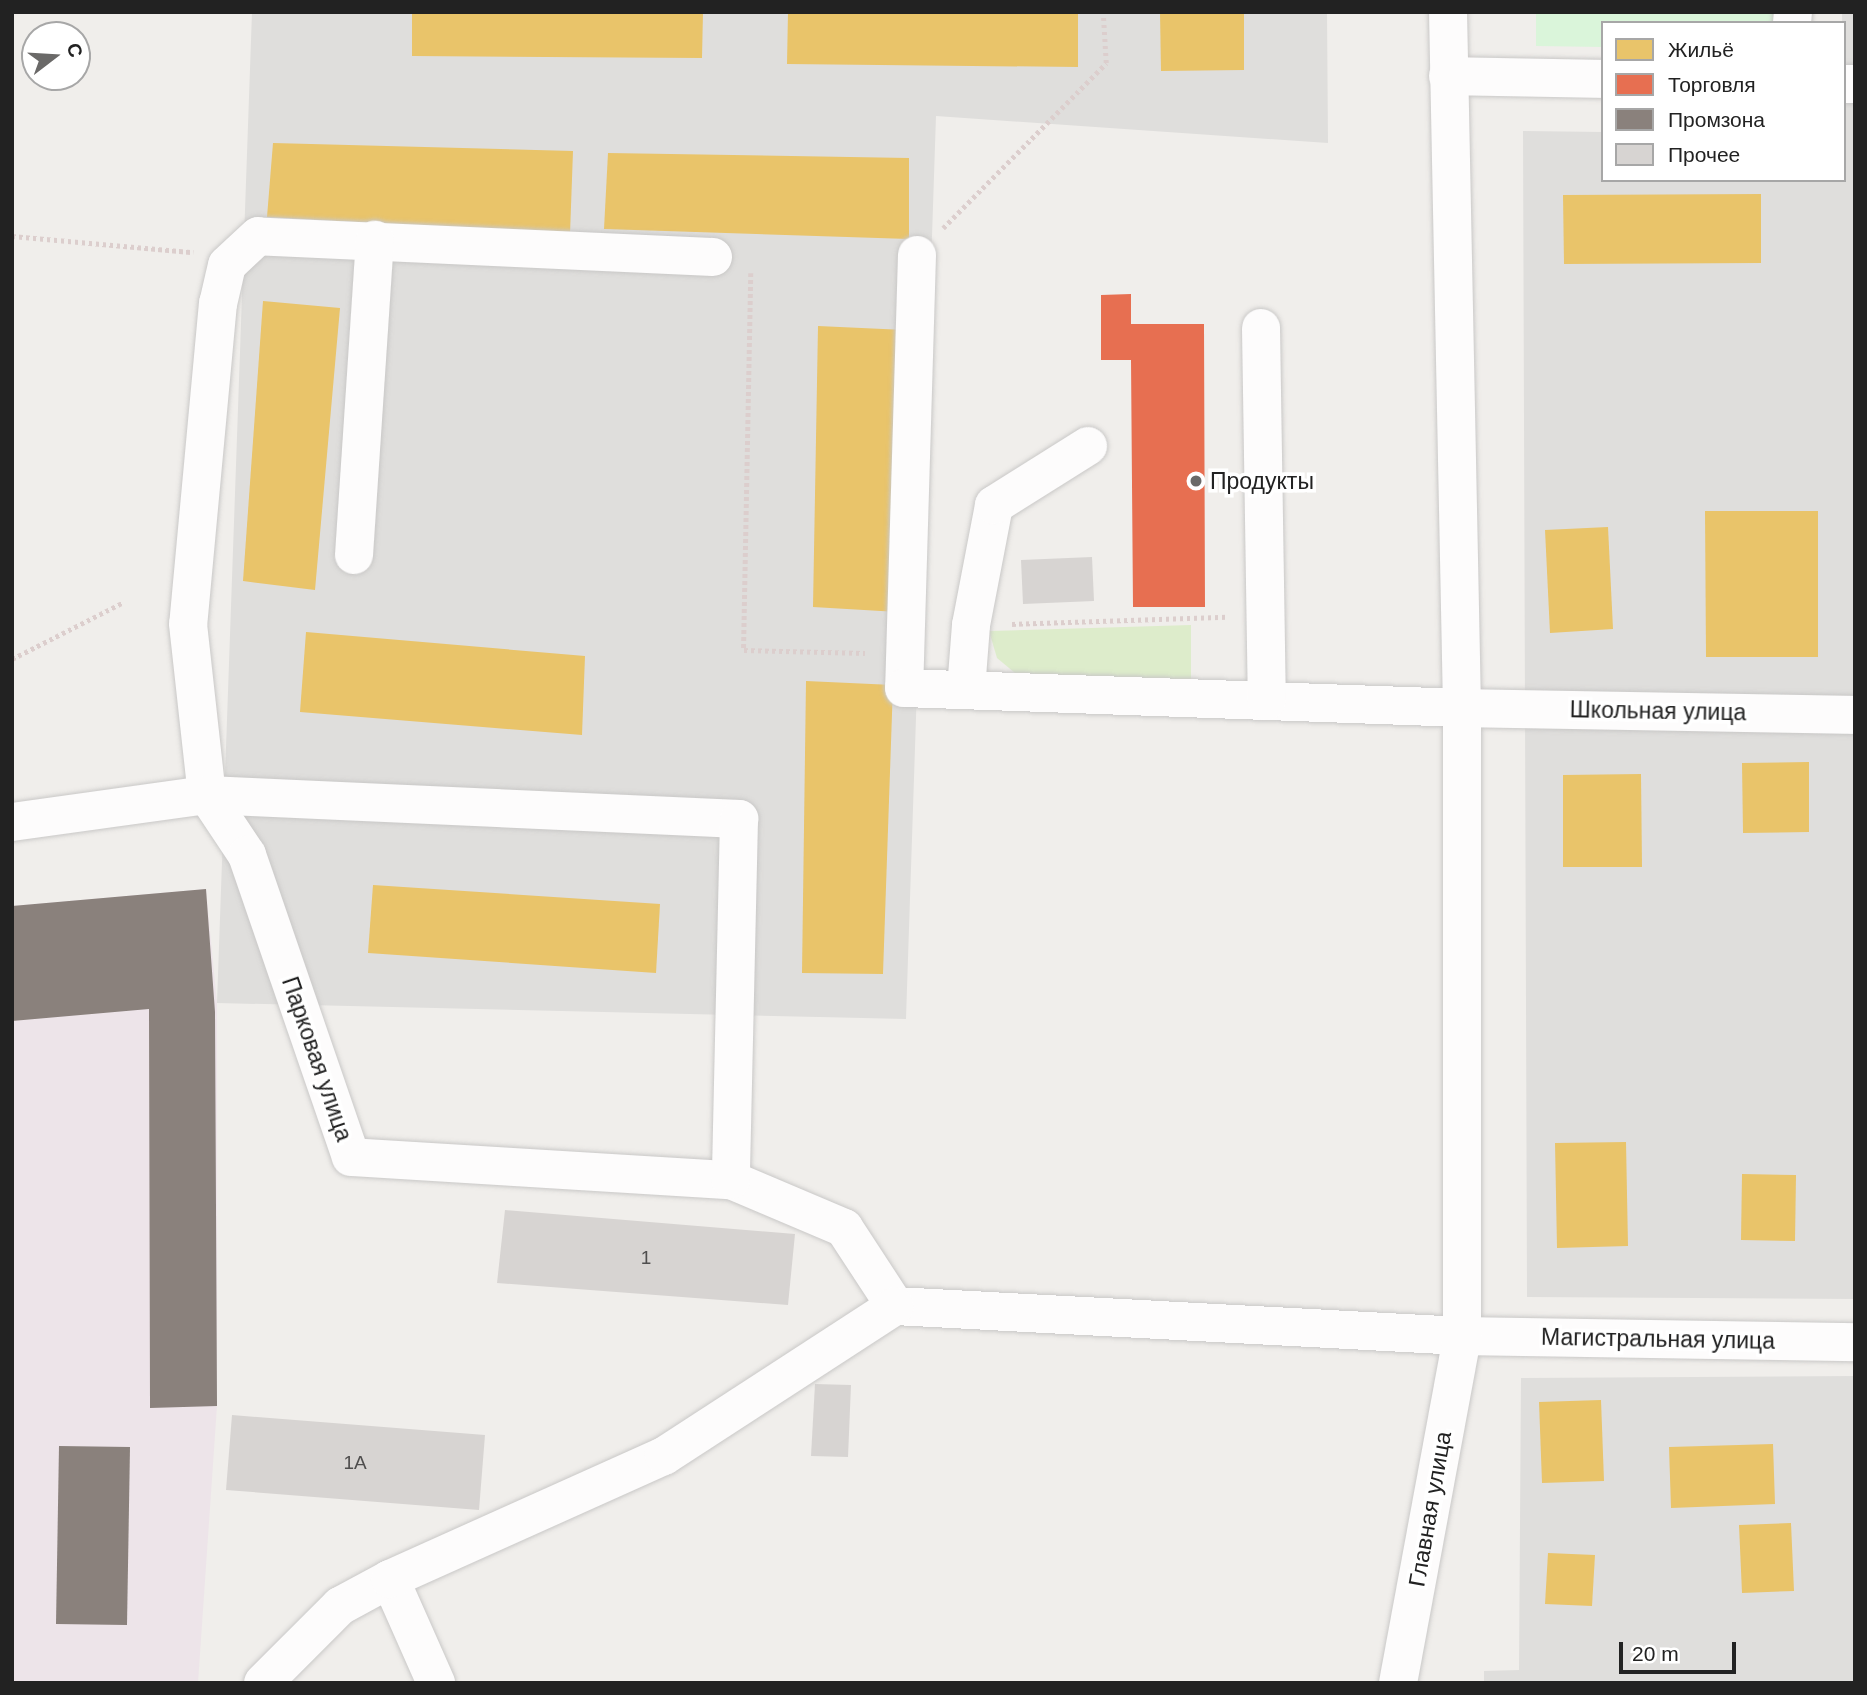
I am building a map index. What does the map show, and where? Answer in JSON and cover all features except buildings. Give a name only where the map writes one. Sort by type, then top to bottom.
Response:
[{"type":"street","name":"Главная улица","points":[[1398,1683],[1462,1336],[1462,708],[1448,12]]},
{"type":"street","points":[[1448,76],[1601,79]]},
{"type":"street","points":[[207,795],[188,624],[218,303],[227,265],[258,236],[713,257]]},
{"type":"street","points":[[354,555],[375,240]]},
{"type":"street","points":[[905,654],[917,255]]},
{"type":"street","points":[[1261,328],[1267,701]]},
{"type":"street","points":[[966,690],[971,625],[994,505],[1088,446]]},
{"type":"street","name":"Школьная улица","points":[[905,654],[904,688],[1462,708],[1855,715]]},
{"type":"street","points":[[12,822],[207,795],[739,819],[731,1180],[844,1228],[895,1306],[664,1456],[390,1579],[340,1606],[263,1683]]},
{"type":"street","name":"Парковая улица","points":[[207,795],[247,855],[351,1157],[731,1180]]},
{"type":"street","name":"Магистральная улица","points":[[895,1306],[1462,1336],[1855,1342]]},
{"type":"street","points":[[390,1579],[436,1683]]},
{"type":"path","points":[[917,255],[1106,63],[1103,12]]},
{"type":"path","points":[[12,236],[201,252]]},
{"type":"path","points":[[751,262],[744,650],[905,654]]},
{"type":"path","points":[[12,659],[122,603]]},
{"type":"path","points":[[971,625],[1266,616]]},
{"type":"shaded area","points":[[252,12],[1327,12],[1328,143],[936,116],[906,1019],[217,1003]]},
{"type":"shaded area","points":[[1842,12],[1855,12],[1855,1299],[1527,1297],[1523,131],[1601,132],[1601,182],[1846,182],[1846,21],[1842,21]]},
{"type":"shaded area","points":[[206,889],[217,1003],[217,1406],[198,1683],[12,1683],[12,906]]},
{"type":"shaded area","points":[[1855,1376],[1855,1683],[1484,1683],[1484,1671],[1519,1670],[1521,1378]]},
{"type":"green space","points":[[1536,12],[1778,12],[1778,21],[1601,21],[1601,47],[1536,46]]},
{"type":"green space","points":[[1191,625],[1191,681],[1015,673],[997,658],[989,631]]},
{"type":"place","name":"Продукты","points":[[1196,481]]}]
